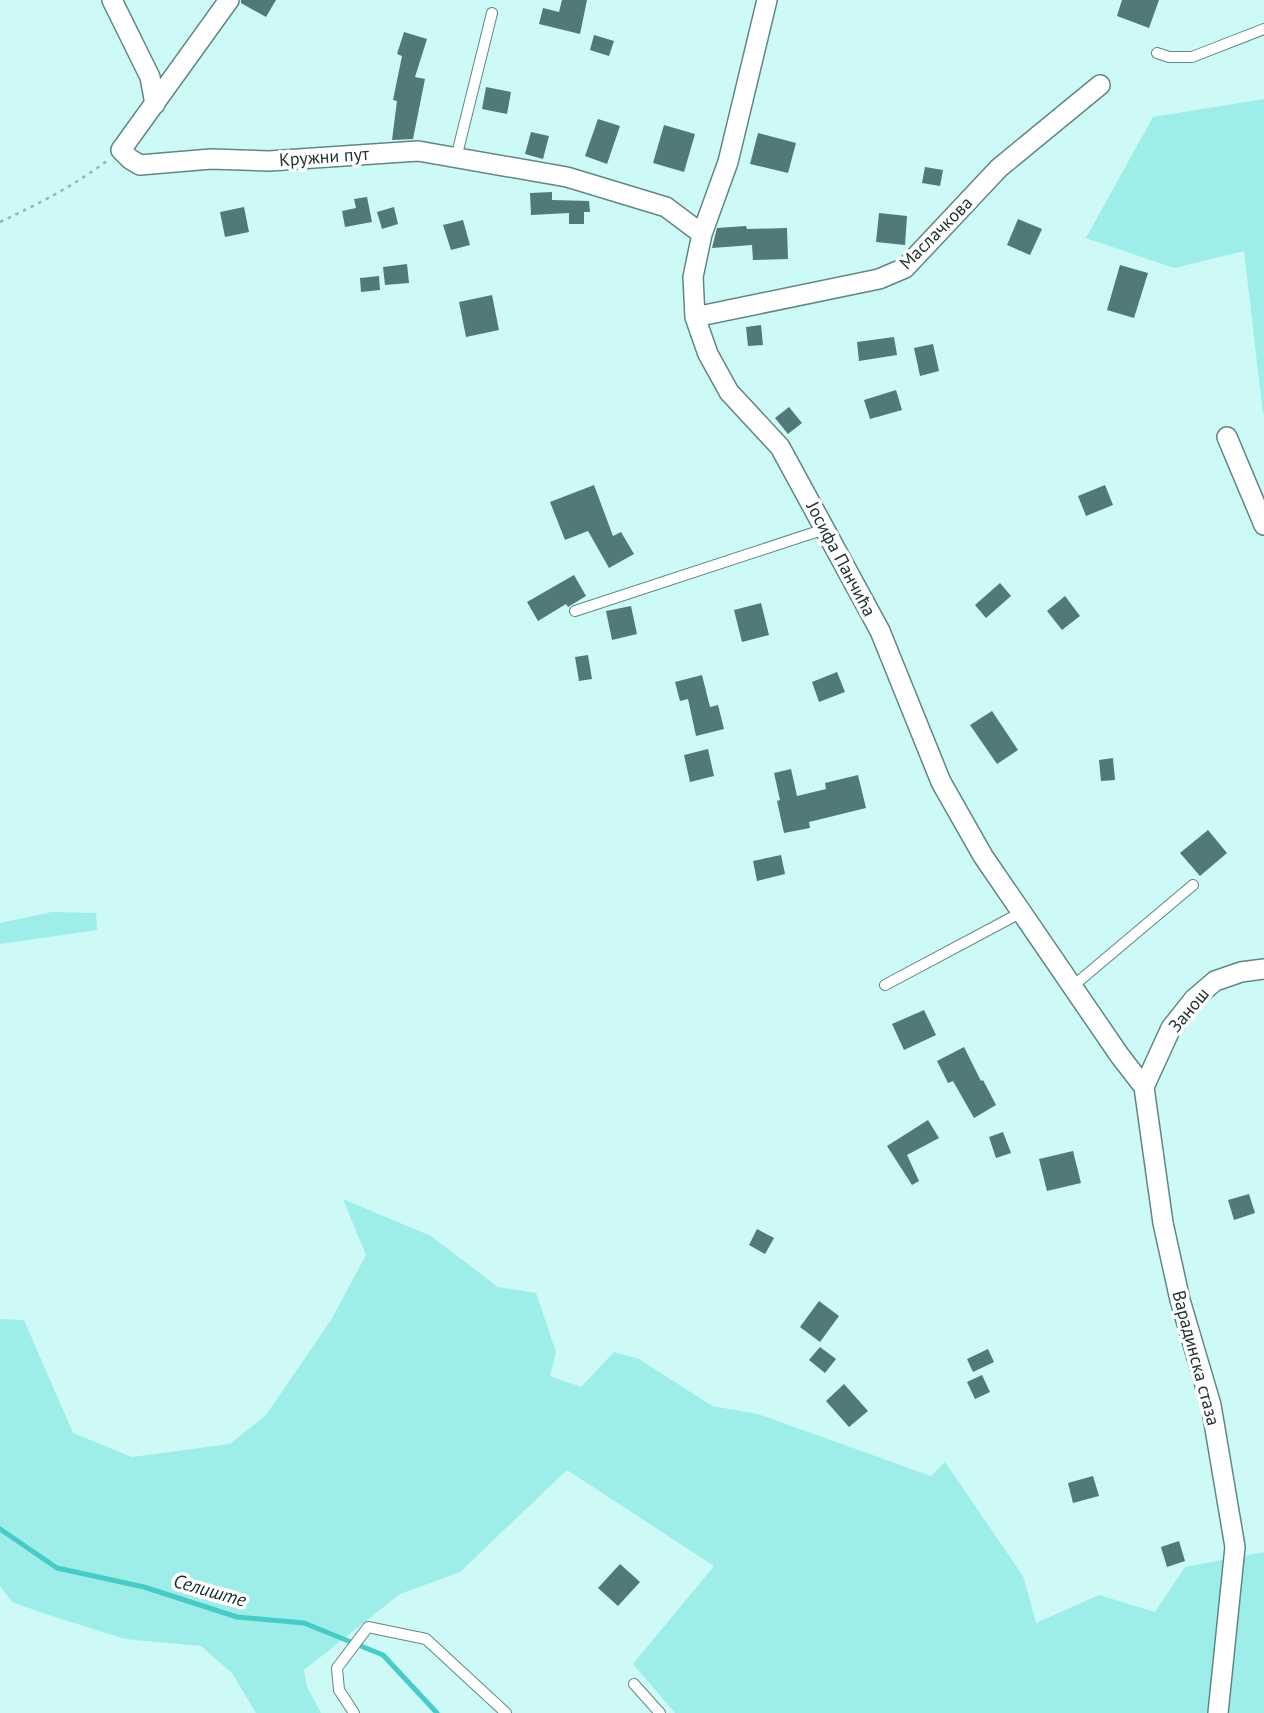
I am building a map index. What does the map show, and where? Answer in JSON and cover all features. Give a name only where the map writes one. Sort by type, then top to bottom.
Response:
[{"type":"street","points":[[112,0],[150,77],[155,104]]},
{"type":"street","points":[[121,150],[229,0]]},
{"type":"street","name":"Јосифа Панчића","points":[[767,0],[728,162],[702,234],[693,277],[695,317],[708,354],[729,392],[780,447],[880,631],[941,782],[983,856],[1144,1087]]},
{"type":"street","name":"Маслачкова","points":[[695,317],[879,279],[905,268],[999,168],[1100,85]]},
{"type":"street","name":"Кружни пут","points":[[121,150],[140,164],[211,159],[269,161],[418,151],[567,177],[666,207],[702,234]]},
{"type":"street","points":[[1227,437],[1264,525]]},
{"type":"street","name":"Занош","points":[[1144,1087],[1171,1028],[1194,999],[1214,981],[1241,972],[1264,969]]},
{"type":"street","name":"Варадинска стаза","points":[[1144,1087],[1163,1223],[1180,1300],[1211,1405],[1235,1547],[1218,1713]]},
{"type":"lane","points":[[456,158],[492,13]]},
{"type":"lane","points":[[1157,52],[1169,57],[1192,57],[1264,29]]},
{"type":"lane","points":[[575,611],[825,529]]},
{"type":"lane","points":[[1073,986],[1193,885]]},
{"type":"lane","points":[[886,985],[1022,912]]},
{"type":"lane","points":[[354,1713],[339,1690],[337,1668],[368,1627],[426,1639],[506,1713]]},
{"type":"lane","points":[[634,1684],[660,1713]]},
{"type":"path","points":[[0,222],[88,176],[121,150]]},
{"type":"shaded area","points":[[1264,99],[1263,414],[1244,251],[1174,268],[1086,238],[1153,117]]},
{"type":"shaded area","points":[[52,912],[96,913],[97,930],[0,944],[0,923]]},
{"type":"shaded area","points":[[343,1199],[431,1236],[498,1287],[536,1293],[556,1352],[550,1376],[581,1387],[614,1352],[639,1359],[712,1406],[758,1414],[931,1476],[945,1462],[1023,1576],[1036,1623],[1099,1595],[1155,1612],[1185,1567],[1264,1552],[1264,1713],[675,1713],[633,1664],[714,1566],[567,1470],[460,1572],[400,1594],[304,1670],[307,1687],[321,1713],[256,1713],[232,1673],[201,1646],[125,1639],[12,1602],[0,1586],[0,1319],[24,1320],[73,1433],[132,1457],[230,1444],[266,1415],[331,1320],[366,1255]]},
{"type":"building","points":[[241,0],[276,0],[266,17],[241,3]]},
{"type":"building","points":[[562,0],[587,0],[580,34],[539,24],[543,8],[559,12]]},
{"type":"building","points":[[1122,0],[1159,0],[1149,28],[1117,16]]},
{"type":"building","points":[[404,32],[427,39],[415,77],[425,79],[413,139],[392,140],[397,101],[393,100],[402,56],[397,54]]},
{"type":"building","points":[[594,35],[614,41],[609,56],[590,50]]},
{"type":"building","points":[[486,87],[511,92],[507,114],[482,109]]},
{"type":"building","points":[[598,119],[620,126],[607,164],[585,156]]},
{"type":"building","points":[[664,125],[695,134],[684,172],[653,163]]},
{"type":"building","points":[[531,132],[549,136],[543,159],[525,154]]},
{"type":"building","points":[[758,133],[796,143],[788,173],[750,164]]},
{"type":"building","points":[[925,167],[943,170],[940,186],[922,183]]},
{"type":"building","points":[[552,192],[552,200],[589,201],[590,212],[584,212],[584,224],[569,224],[569,213],[531,215],[530,193]]},
{"type":"building","points":[[367,197],[372,222],[345,227],[342,211],[356,208],[354,199]]},
{"type":"building","points":[[244,207],[249,232],[225,237],[220,212]]},
{"type":"building","points":[[394,207],[398,224],[382,229],[377,212]]},
{"type":"building","points":[[879,213],[907,216],[905,245],[876,242]]},
{"type":"building","points":[[1018,219],[1042,229],[1030,255],[1007,245]]},
{"type":"building","points":[[463,220],[470,245],[451,250],[443,225]]},
{"type":"building","points":[[746,226],[747,229],[787,228],[788,259],[753,260],[752,245],[712,248],[717,228]]},
{"type":"building","points":[[407,264],[409,283],[385,285],[383,267]]},
{"type":"building","points":[[1120,265],[1148,273],[1134,318],[1107,310]]},
{"type":"building","points":[[379,276],[380,290],[361,292],[360,278]]},
{"type":"building","points":[[492,295],[499,330],[466,337],[459,302]]},
{"type":"building","points":[[761,325],[763,345],[748,346],[746,327]]},
{"type":"building","points":[[894,337],[897,355],[859,361],[857,342]]},
{"type":"building","points":[[933,344],[939,371],[920,376],[914,348]]},
{"type":"building","points":[[896,390],[902,410],[870,419],[864,400]]},
{"type":"building","points":[[789,407],[802,423],[788,434],[775,418]]},
{"type":"building","points":[[594,485],[613,536],[621,532],[634,554],[609,568],[588,531],[565,540],[550,502]]},
{"type":"building","points":[[1105,485],[1113,505],[1086,516],[1078,496]]},
{"type":"building","points":[[574,575],[586,596],[568,607],[566,604],[538,621],[527,602]]},
{"type":"building","points":[[1000,583],[1011,596],[986,618],[975,605]]},
{"type":"building","points":[[1065,596],[1080,616],[1062,630],[1047,611]]},
{"type":"building","points":[[761,603],[769,635],[742,642],[734,610]]},
{"type":"building","points":[[631,606],[637,634],[612,640],[606,611]]},
{"type":"building","points":[[588,655],[592,679],[579,681],[575,657]]},
{"type":"building","points":[[837,672],[845,692],[819,702],[812,682]]},
{"type":"building","points":[[702,675],[710,707],[718,705],[724,729],[696,736],[688,699],[680,701],[675,682]]},
{"type":"building","points":[[992,711],[1018,750],[997,764],[970,725]]},
{"type":"building","points":[[708,749],[714,776],[690,782],[684,755]]},
{"type":"building","points":[[1113,758],[1115,780],[1101,781],[1099,760]]},
{"type":"building","points":[[791,769],[797,796],[826,789],[825,783],[858,775],[866,808],[809,822],[810,828],[784,833],[774,773]]},
{"type":"building","points":[[1208,830],[1227,853],[1200,876],[1180,853]]},
{"type":"building","points":[[781,855],[785,874],[757,881],[753,861]]},
{"type":"building","points":[[924,1010],[936,1035],[904,1050],[892,1024]]},
{"type":"building","points":[[964,1047],[996,1105],[974,1118],[953,1081],[948,1083],[937,1061]]},
{"type":"building","points":[[928,1120],[939,1138],[907,1155],[919,1181],[912,1185],[887,1146]]},
{"type":"building","points":[[1003,1132],[1011,1153],[996,1158],[989,1137]]},
{"type":"building","points":[[1073,1151],[1081,1183],[1047,1191],[1039,1159]]},
{"type":"building","points":[[1249,1194],[1255,1213],[1234,1220],[1228,1200]]},
{"type":"building","points":[[757,1229],[774,1238],[765,1254],[749,1245]]},
{"type":"building","points":[[819,1301],[839,1316],[820,1342],[800,1327]]},
{"type":"building","points":[[820,1347],[836,1359],[825,1373],[809,1360]]},
{"type":"building","points":[[988,1349],[994,1362],[973,1372],[967,1359]]},
{"type":"building","points":[[982,1375],[990,1392],[975,1399],[967,1382]]},
{"type":"building","points":[[844,1384],[868,1411],[849,1427],[826,1401]]},
{"type":"building","points":[[1093,1476],[1099,1496],[1073,1503],[1068,1483]]},
{"type":"building","points":[[1179,1541],[1185,1561],[1167,1567],[1161,1547]]},
{"type":"building","points":[[620,1564],[640,1582],[618,1606],[598,1588]]},
{"type":"waterway","name":"Селиште","points":[[0,1529],[57,1568],[144,1587],[237,1617],[304,1623],[383,1655],[437,1713]]}]
